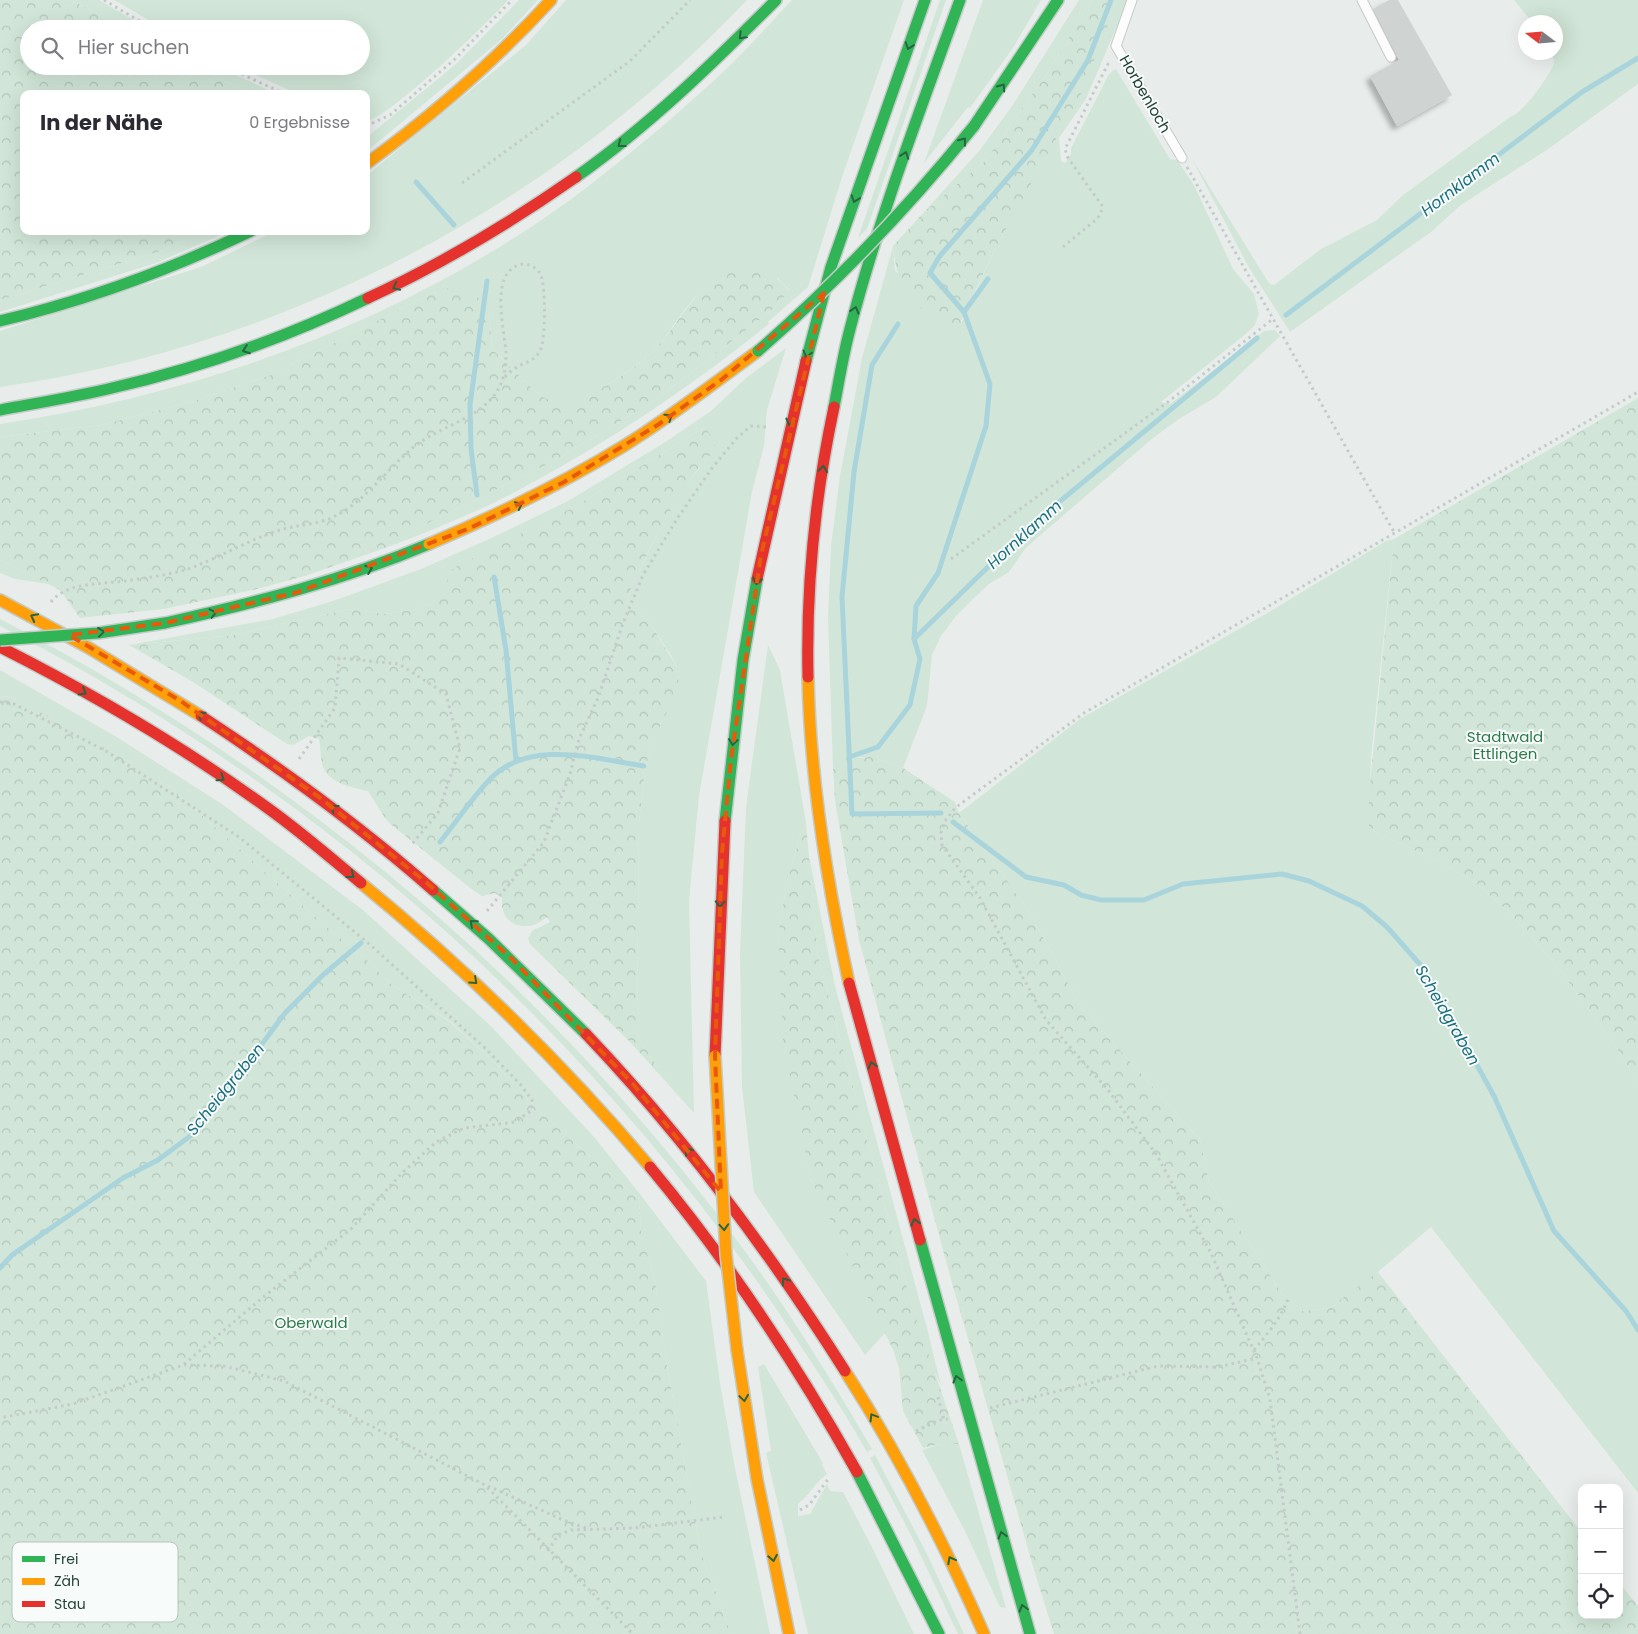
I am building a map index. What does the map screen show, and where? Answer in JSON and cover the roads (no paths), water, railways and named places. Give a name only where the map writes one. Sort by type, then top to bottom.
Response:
[{"type":"main road","points":[[370,161],[420,124],[486,68],[521,34],[551,0]]},
{"type":"main road","points":[[0,410],[110,390],[194,368],[309,327],[414,278],[472,248],[593,166],[647,124],[707,70],[776,0]]},
{"type":"main road","points":[[789,1634],[757,1479],[737,1350],[726,1254],[715,1056],[722,854],[730,759],[743,660],[761,555],[789,429],[831,267],[925,0]]},
{"type":"main road","points":[[960,0],[901,166],[851,324],[828,435],[816,517],[808,595],[808,684],[812,753],[822,840],[851,991],[966,1410],[1030,1634]]},
{"type":"main road","points":[[0,640],[98,633],[165,623],[295,593],[348,576],[428,546],[501,514],[564,482],[629,444],[721,380],[807,310],[885,232],[925,188],[974,126],[1006,82],[1058,0]]},
{"type":"main road","points":[[0,321],[34,314],[144,280],[195,259],[243,235]]},
{"type":"main road","points":[[0,600],[123,665],[179,700],[320,796],[476,926],[546,992],[633,1084],[728,1199],[822,1334],[883,1433],[957,1572],[984,1634]]},
{"type":"main road","points":[[0,648],[41,667],[164,741],[270,810],[380,897],[486,992],[557,1064],[624,1137],[707,1238],[761,1316],[850,1457],[939,1634]]},
{"type":"lane","name":"Horbenloch","points":[[1132,0],[1116,46],[1182,158]]},
{"type":"lane","points":[[1362,0],[1391,57]]},
{"type":"waterway","points":[[964,312],[930,273],[939,257],[1032,150],[1088,60],[1111,0]]},
{"type":"waterway","name":"Hornklamm","points":[[1286,315],[1582,92],[1638,58]]},
{"type":"waterway","points":[[416,182],[454,225]]},
{"type":"waterway","points":[[914,639],[916,606],[938,573],[986,426],[990,384],[964,312],[988,279]]},
{"type":"waterway","points":[[477,495],[471,449],[470,405],[487,281]]},
{"type":"waterway","points":[[898,324],[872,365],[854,472],[842,597],[852,814],[941,813]]},
{"type":"waterway","name":"Hornklamm","points":[[849,757],[878,747],[910,705],[920,659],[914,639],[1029,527],[1257,338]]},
{"type":"waterway","points":[[494,577],[506,650],[516,761]]},
{"type":"waterway","name":"Scheidgraben","points":[[440,842],[490,779],[506,766],[524,759],[543,755],[564,754],[644,766]]},
{"type":"waterway","name":"Scheidgraben","points":[[953,822],[1026,877],[1064,885],[1081,895],[1101,900],[1144,900],[1183,884],[1282,874],[1309,881],[1362,906],[1387,927],[1424,969],[1494,1096],[1554,1231],[1626,1311],[1638,1330]]},
{"type":"waterway","name":"Scheidgraben","points":[[0,1268],[12,1255],[123,1178],[158,1160],[193,1134],[213,1100],[245,1067],[285,1013],[324,974],[361,943]]},
{"type":"park label","name":"Stadtwald Ettlingen","points":[[1505,746]]},
{"type":"park label","name":"Oberwald","points":[[311,1323]]}]
